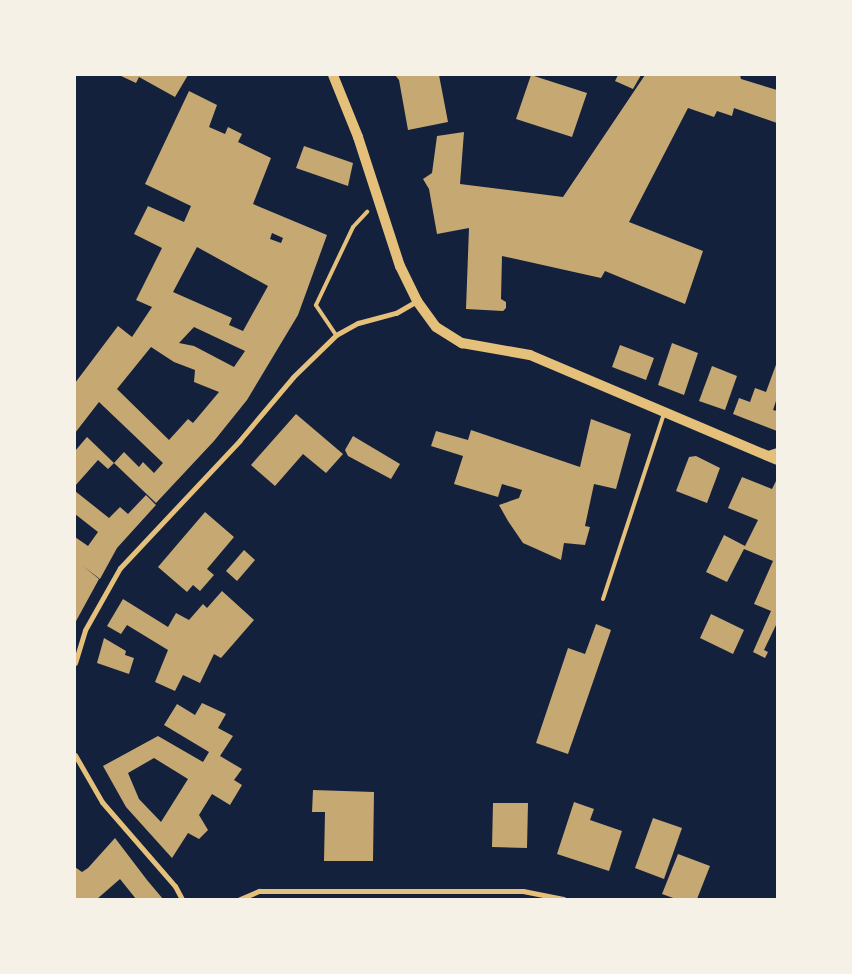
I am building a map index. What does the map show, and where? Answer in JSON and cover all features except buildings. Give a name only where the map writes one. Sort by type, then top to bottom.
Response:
[{"type":"main road","points":[[333,75],[358,137],[400,266],[417,301],[436,327],[462,343],[530,355],[665,410],[777,460]]},
{"type":"street","points":[[75,663],[85,630],[120,568],[240,440],[293,377],[336,335],[358,323],[396,313],[417,301]]},
{"type":"street","points":[[764,454],[777,450]]},
{"type":"street","points":[[75,755],[102,802],[182,899]]},
{"type":"street","points":[[240,899],[259,891],[524,891],[563,899]]},
{"type":"lane","points":[[336,335],[316,305],[353,227],[367,212]]},
{"type":"lane","points":[[604,599],[665,410]]}]
